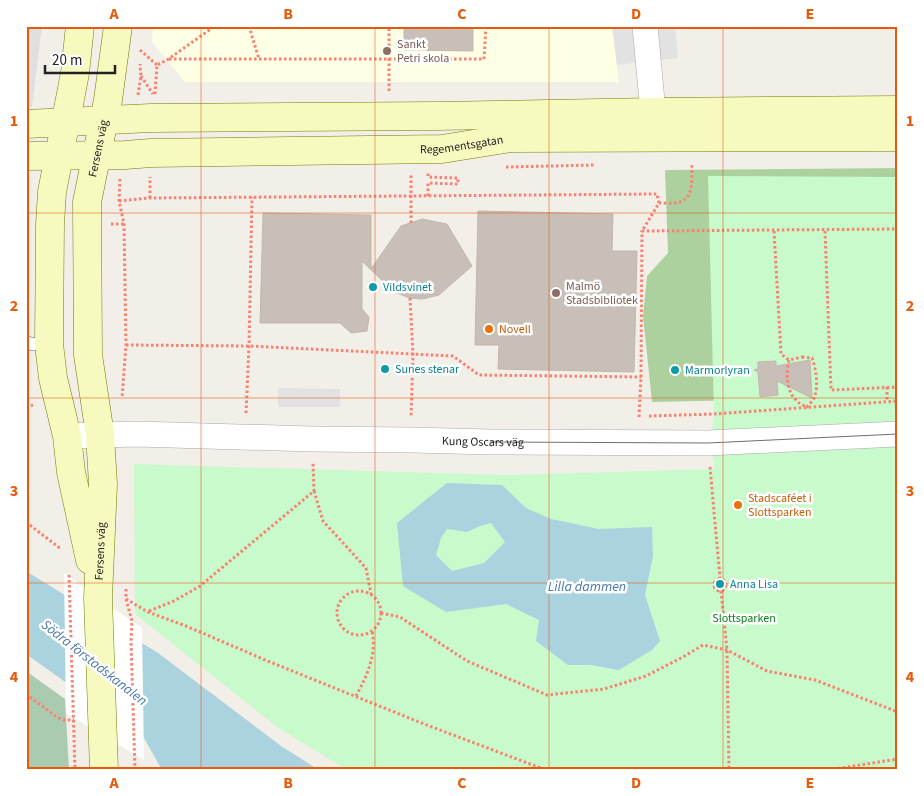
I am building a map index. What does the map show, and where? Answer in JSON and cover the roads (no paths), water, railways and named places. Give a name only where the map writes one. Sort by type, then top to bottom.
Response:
[{"type":"main road","name":"Fersens väg","points":[[80,26],[75,73],[52,192],[37,343],[53,378],[67,436],[71,472],[98,598]]},
{"type":"main road","name":"Fersens väg","points":[[98,598],[103,484],[100,435],[88,354],[87,202],[108,100],[118,26]]},
{"type":"main road","name":"Regementsgatan","points":[[26,124],[132,119],[898,110]]},
{"type":"main road","name":"Regementsgatan","points":[[26,156],[96,155],[126,167],[151,153],[442,149],[511,138],[898,137]]},
{"type":"main road","points":[[98,598],[104,770]]},
{"type":"street","points":[[645,26],[653,112]]},
{"type":"street","name":"Kung Oscars väg","points":[[67,436],[137,434],[500,442],[708,443],[898,434]]},
{"type":"water","name":"Lilla dammen","points":[[447,483],[502,485],[526,508],[551,519],[599,529],[652,527],[653,556],[645,595],[660,641],[652,650],[619,670],[591,665],[568,665],[536,641],[539,620],[506,604],[446,612],[403,586],[397,523]],"holes":[[[491,523],[505,542],[484,563],[452,571],[436,555],[441,538],[447,529],[467,532]]]},
{"type":"water","name":"Södra förstadskanalen","points":[[26,571],[158,653],[281,746],[319,770],[162,770],[144,738],[26,654]]},
{"type":"tram line","points":[[490,442],[708,443],[898,434]]},
{"type":"place","name":"Sankt Petri skola","points":[[387,51]]},
{"type":"place","name":"Vildsvinet","points":[[373,287]]},
{"type":"place","name":"Malmö Stadsbibliotek","points":[[556,293]]},
{"type":"place","name":"Novell","points":[[489,329]]},
{"type":"place","name":"Sunes stenar","points":[[385,369]]},
{"type":"place","name":"Marmorlyran","points":[[675,370]]},
{"type":"place","name":"Stadscaféet i Slottsparken","points":[[738,505]]},
{"type":"place","name":"Anna Lisa","points":[[720,584]]},
{"type":"park label","name":"Slottsparken","points":[[744,618]]}]
